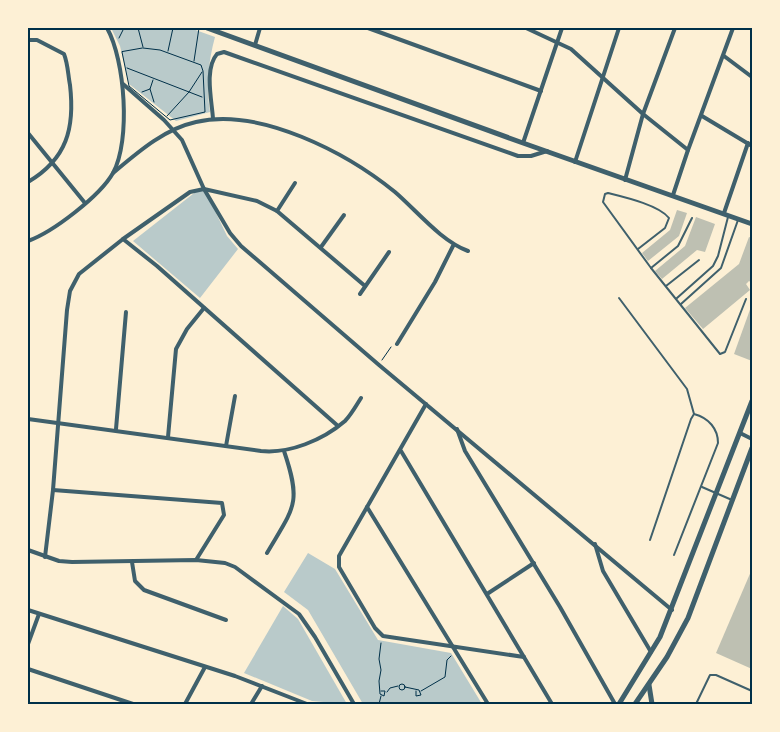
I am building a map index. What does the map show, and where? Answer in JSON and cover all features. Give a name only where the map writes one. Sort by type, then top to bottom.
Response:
[{"type":"street","points":[[107,28],[114,40],[122,66],[123,84],[122,129],[113,173]]},
{"type":"street","points":[[207,28],[625,180],[673,195],[752,224]]},
{"type":"street","points":[[255,45],[260,28]]},
{"type":"street","points":[[368,28],[541,91]]},
{"type":"street","points":[[526,28],[557,40],[571,49],[643,114],[688,150]]},
{"type":"street","points":[[523,143],[562,28]]},
{"type":"street","points":[[575,162],[619,28]]},
{"type":"street","points":[[625,180],[643,114],[676,28]]},
{"type":"street","points":[[673,195],[734,28]]},
{"type":"street","points":[[28,40],[37,40],[58,49],[66,58],[73,115],[67,138],[52,163],[28,182]]},
{"type":"street","points":[[213,119],[212,62],[217,54],[230,54],[518,156],[531,156],[546,151]]},
{"type":"street","points":[[724,56],[752,77]]},
{"type":"street","points":[[123,84],[165,119],[174,130],[190,155],[204,189],[230,233],[241,246],[378,365],[672,610]]},
{"type":"street","points":[[702,116],[750,145],[726,214]]},
{"type":"street","points":[[28,241],[61,223],[86,202],[113,173],[150,143],[174,130],[195,122],[213,119],[258,123],[341,154],[369,172],[395,193],[453,246],[468,251]]},
{"type":"street","points":[[28,133],[86,202]]},
{"type":"street","points":[[277,211],[295,183]]},
{"type":"street","points":[[44,557],[53,490],[67,310],[70,291],[79,274],[123,239],[190,192],[204,189],[257,202],[277,211],[364,286]]},
{"type":"street","points":[[321,247],[344,214]]},
{"type":"street","points":[[123,239],[338,426]]},
{"type":"street","points":[[397,344],[453,246]]},
{"type":"street","points":[[360,294],[388,252]]},
{"type":"street","points":[[168,437],[176,349],[187,329],[204,308]]},
{"type":"street","points":[[116,429],[126,312]]},
{"type":"street","points":[[226,446],[234,396]]},
{"type":"street","points":[[28,419],[116,429],[226,446],[284,451],[300,446],[338,426],[346,420],[361,398]]},
{"type":"street","points":[[618,703],[652,654],[672,610],[752,401]]},
{"type":"street","points":[[426,404],[401,451],[339,556],[338,561],[342,572],[375,628],[383,636],[524,657]]},
{"type":"street","points":[[746,417],[752,420]]},
{"type":"street","points":[[457,429],[465,451],[611,694],[618,703],[628,704]]},
{"type":"street","points":[[740,434],[752,440]]},
{"type":"street","points":[[635,704],[667,657],[688,618],[734,501],[752,448]]},
{"type":"street","points":[[267,553],[286,521],[294,500],[293,477],[284,451]]},
{"type":"street","points":[[401,451],[552,704]]},
{"type":"street","points":[[53,490],[222,503],[224,515],[196,560]]},
{"type":"street","points":[[367,507],[488,704]]},
{"type":"street","points":[[595,544],[603,571],[652,654]]},
{"type":"street","points":[[28,550],[44,557],[72,562],[196,560],[225,563],[236,567],[290,606],[306,623],[354,704]]},
{"type":"street","points":[[132,562],[135,581],[144,590],[226,620]]},
{"type":"street","points":[[487,594],[534,563]]},
{"type":"street","points":[[28,610],[262,686],[307,704]]},
{"type":"street","points":[[28,644],[39,614]]},
{"type":"street","points":[[184,704],[205,667]]},
{"type":"street","points":[[28,669],[133,704]]},
{"type":"street","points":[[648,685],[652,704]]},
{"type":"street","points":[[251,704],[262,686]]},
{"type":"street","points":[[611,694],[618,703]]},
{"type":"lane","points":[[638,249],[665,228],[669,218],[664,212],[630,199],[608,193],[605,194],[603,202],[652,268],[676,299],[718,352],[722,354],[725,352],[746,300]]},
{"type":"lane","points":[[676,299],[712,266],[718,256],[726,214]]},
{"type":"lane","points":[[652,268],[678,246],[692,218]]},
{"type":"lane","points":[[681,304],[721,268],[738,218]]},
{"type":"lane","points":[[666,286],[699,260]]},
{"type":"lane","points":[[619,298],[687,389],[694,414],[650,540]]},
{"type":"lane","points":[[674,555],[718,444],[718,434],[714,426],[694,414]]},
{"type":"lane","points":[[702,487],[734,501]]},
{"type":"lane","points":[[696,704],[710,675],[716,675],[752,691]]},
{"type":"path","points":[[119,42],[124,28]]},
{"type":"path","points":[[138,28],[143,48]]},
{"type":"path","points":[[168,52],[173,28]]},
{"type":"path","points":[[194,62],[199,28]]},
{"type":"path","points":[[120,47],[122,66],[127,83],[165,119],[173,120],[202,114],[205,110],[201,65],[168,52],[143,48],[122,52]]},
{"type":"path","points":[[122,66],[203,97]]},
{"type":"path","points":[[165,119],[189,92],[203,71]]},
{"type":"path","points":[[139,94],[150,88],[154,79]]},
{"type":"path","points":[[150,88],[155,108]]},
{"type":"path","points":[[378,365],[392,345],[397,344]]},
{"type":"path","points":[[379,704],[381,691],[378,681],[382,670],[378,659],[383,636]]},
{"type":"path","points":[[381,696],[384,696],[390,688],[401,684],[420,691],[445,677],[447,660],[454,648]]},
{"type":"path","points":[[399,686],[402,690],[405,687]]},
{"type":"path","points":[[381,691],[384,690],[386,693]]},
{"type":"path","points":[[416,691],[415,694],[418,696],[421,695],[420,691]]},
{"type":"shaded area","points":[[111,28],[190,28],[215,37],[208,74],[210,112],[176,121],[129,84],[120,46]]},
{"type":"shaded area","points":[[198,190],[205,190],[227,236],[238,249],[200,298],[133,241]]},
{"type":"shaded area","points":[[308,553],[335,569],[378,640],[451,653],[482,704],[363,704],[308,610],[284,592]]},
{"type":"shaded area","points":[[283,606],[298,619],[347,704],[312,701],[244,673]]},
{"type":"building","points":[[677,210],[687,213],[679,236],[648,261],[642,253],[670,230]]},
{"type":"building","points":[[696,217],[715,224],[705,252],[697,250],[662,279],[655,271],[685,246]]},
{"type":"building","points":[[749,237],[752,238],[752,283],[749,281],[746,284],[750,290],[703,329],[685,308],[739,264]]},
{"type":"building","points":[[752,304],[752,361],[734,354]]},
{"type":"building","points":[[752,569],[752,669],[716,653]]}]
